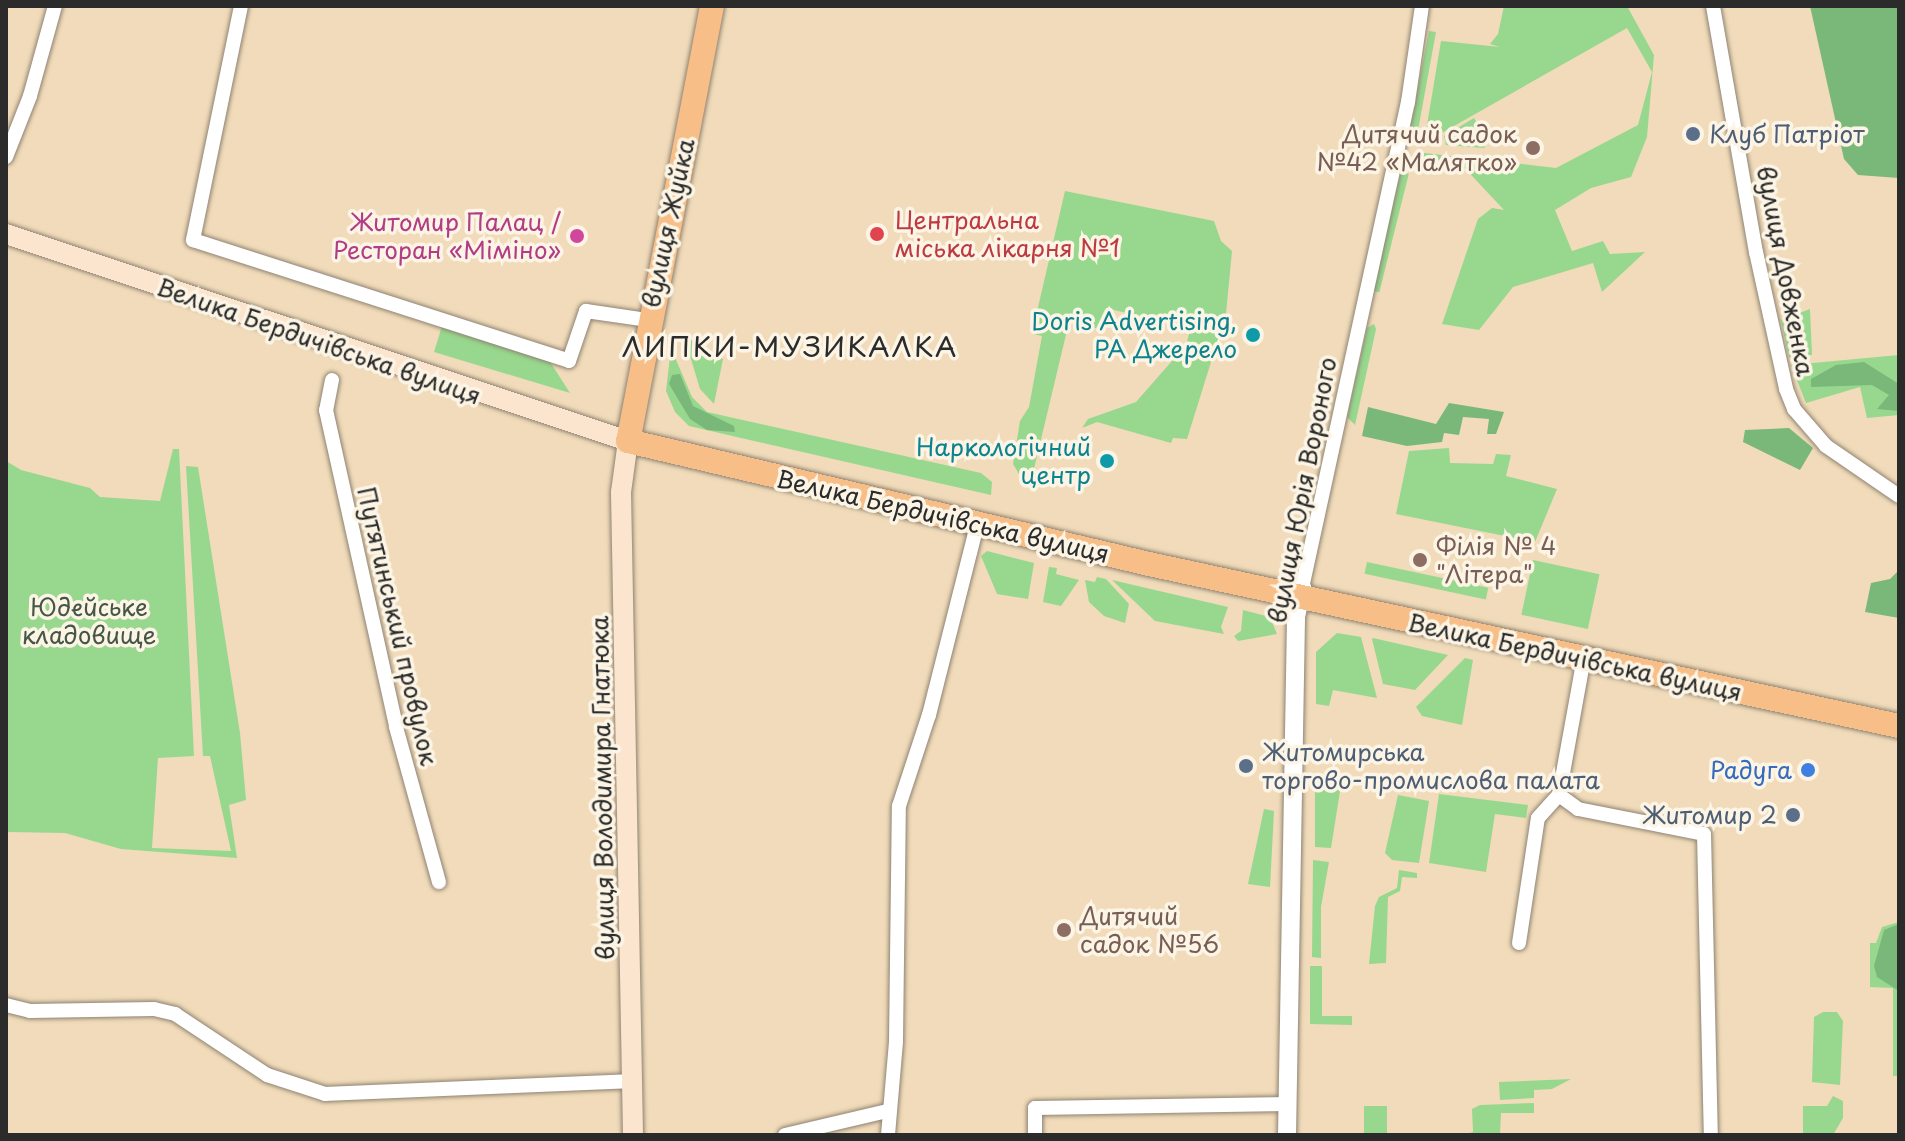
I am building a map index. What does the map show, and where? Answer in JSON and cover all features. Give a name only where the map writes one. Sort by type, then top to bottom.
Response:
[{"type":"highway","name":"вулиця Жуйка","points":[[629,435],[648,320],[712,6]]},
{"type":"highway","name":"Велика Бердичівська вулиця","points":[[629,435],[1584,658],[1899,726]]},
{"type":"highway","name":"Велика Бердичівська вулиця","points":[[629,435],[977,525],[1899,717]]},
{"type":"main road","name":"Велика Бердичівська вулиця","points":[[6,225],[629,435]]},
{"type":"main road","name":"Велика Бердичівська вулиця","points":[[6,234],[629,435]]},
{"type":"main road","name":"вулиця Володимира Гнатюка","points":[[629,435],[621,492],[633,1135]]},
{"type":"street","points":[[6,157],[30,96],[55,6]]},
{"type":"street","points":[[241,6],[193,240],[569,361],[586,311],[648,320]]},
{"type":"street","name":"вулиця Юрія Вороного","points":[[1287,1135],[1301,592],[1408,102],[1422,6]]},
{"type":"street","name":"вулиця Довженка","points":[[1713,6],[1759,267],[1786,389],[1794,409],[1826,446],[1899,496]]},
{"type":"street","name":"Путятинський провулок","points":[[332,380],[326,410],[396,727],[439,882]]},
{"type":"street","points":[[888,1135],[887,1111],[896,1041],[899,806],[929,715],[977,525]]},
{"type":"street","points":[[1519,943],[1538,818],[1559,795],[1584,658]]},
{"type":"street","points":[[1559,795],[1578,809],[1704,834],[1711,1135]]},
{"type":"street","points":[[6,1005],[30,1011],[154,1009],[175,1014],[267,1075],[325,1094],[633,1081]]},
{"type":"street","points":[[1035,1135],[1035,1108],[1288,1104]]},
{"type":"street","points":[[785,1135],[887,1111]]},
{"type":"green space","name":"Дитячий садок №42 «Малятко»","points":[[1504,6],[1627,6],[1654,55],[1647,137],[1631,177],[1591,188],[1555,210],[1572,251],[1603,241],[1610,254],[1645,252],[1602,292],[1593,263],[1513,287],[1479,330],[1442,324],[1478,219],[1492,208],[1504,210],[1460,163],[1424,158],[1424,153],[1556,168],[1638,125],[1652,72],[1627,28],[1424,143],[1441,41],[1500,47],[1490,44],[1498,34]]},
{"type":"green space","points":[[1810,6],[1899,6],[1899,178],[1858,175],[1844,159]]},
{"type":"green space","points":[[1429,31],[1436,32],[1416,141],[1408,139]]},
{"type":"green space","points":[[1474,118],[1488,141],[1484,148],[1446,145],[1444,136]]},
{"type":"green space","points":[[1401,172],[1409,174],[1379,292],[1371,290]]},
{"type":"green space","points":[[1065,191],[1214,221],[1221,241],[1232,251],[1226,314],[1187,439],[1173,438],[1171,443],[1097,422],[1082,428],[1088,419],[1136,402],[1186,345],[1191,327],[1109,309],[1104,330],[1069,322],[1033,473],[1022,479],[1013,464],[1020,421],[1029,407],[1042,336],[1033,334],[1036,316]]},
{"type":"green space","points":[[1810,309],[1812,355],[1789,357],[1781,320]]},
{"type":"green space","points":[[1374,324],[1376,329],[1355,425],[1347,417],[1367,328]]},
{"type":"green space","points":[[442,326],[547,357],[570,393],[434,352]]},
{"type":"green space","points":[[684,336],[723,359],[714,404],[700,389]]},
{"type":"green space","points":[[671,348],[692,397],[707,412],[981,473],[992,482],[991,495],[689,426],[675,412],[666,391]]},
{"type":"green space","points":[[1899,355],[1899,415],[1867,418],[1860,387],[1806,403],[1791,365]]},
{"type":"green space","points":[[1864,362],[1899,384],[1899,411],[1877,409],[1889,395],[1872,385],[1811,387],[1811,379],[1836,365]]},
{"type":"green space","points":[[680,374],[693,406],[734,426],[735,432],[707,430],[690,419],[669,384],[672,375]]},
{"type":"green space","points":[[1449,403],[1504,412],[1496,434],[1487,434],[1489,419],[1463,417],[1459,435],[1444,433],[1442,442],[1407,446],[1362,436],[1368,407],[1436,424]]},
{"type":"green space","points":[[1789,428],[1813,448],[1800,470],[1743,442],[1745,430]]},
{"type":"green space","points":[[1449,448],[1450,463],[1493,464],[1496,454],[1511,455],[1506,476],[1557,489],[1535,542],[1396,514],[1409,451]]},
{"type":"green space","name":"Юдейське кладовище","points":[[173,449],[179,449],[194,756],[158,758],[152,848],[231,851],[210,756],[203,756],[186,466],[198,467],[240,733],[246,800],[229,805],[237,858],[121,849],[65,833],[6,832],[6,461],[21,470],[90,488],[100,497],[160,501]]},
{"type":"green space","points":[[987,551],[1034,563],[1028,599],[997,594],[981,556]]},
{"type":"green space","points":[[1533,560],[1600,574],[1588,629],[1521,615]]},
{"type":"green space","points":[[1367,562],[1488,588],[1486,600],[1365,574]]},
{"type":"green space","points":[[1049,567],[1057,568],[1056,574],[1079,580],[1061,606],[1043,602]]},
{"type":"green space","points":[[1899,570],[1899,618],[1865,612],[1871,583],[1890,579]]},
{"type":"green space","points":[[1097,577],[1106,579],[1129,604],[1125,623],[1104,616],[1089,602],[1085,580],[1095,582]]},
{"type":"green space","points":[[1112,580],[1228,607],[1221,627],[1224,634],[1155,621]]},
{"type":"green space","points":[[1243,610],[1270,617],[1277,634],[1238,641],[1234,636],[1241,631]]},
{"type":"green space","points":[[1337,633],[1361,637],[1377,698],[1333,690],[1329,706],[1316,704],[1316,652]]},
{"type":"green space","points":[[1372,639],[1448,655],[1415,690],[1383,684]]},
{"type":"green space","points":[[1465,658],[1473,660],[1462,725],[1422,716],[1416,707]]},
{"type":"green space","points":[[1315,781],[1341,785],[1331,848],[1315,847]]},
{"type":"green space","points":[[1439,794],[1528,805],[1526,818],[1495,814],[1486,872],[1429,863]]},
{"type":"green space","points":[[1398,795],[1429,801],[1419,863],[1392,860],[1385,853]]},
{"type":"green space","points":[[1264,809],[1274,811],[1270,887],[1248,884]]},
{"type":"green space","points":[[1313,860],[1329,862],[1321,907],[1321,958],[1312,957]]},
{"type":"green space","points":[[1399,870],[1417,873],[1417,878],[1402,877],[1400,891],[1388,897],[1386,963],[1369,964],[1375,906],[1379,897],[1397,888]]},
{"type":"green space","points":[[1899,922],[1899,1076],[1893,1076],[1893,988],[1870,987],[1870,943],[1876,943],[1882,927]]},
{"type":"green space","points":[[1899,924],[1899,991],[1877,977],[1874,966],[1884,930]]},
{"type":"green space","points":[[1310,966],[1322,966],[1322,1016],[1352,1016],[1352,1025],[1310,1024]]},
{"type":"green space","points":[[1823,1012],[1837,1012],[1843,1021],[1840,1085],[1812,1082],[1814,1017]]},
{"type":"green space","points":[[1571,1079],[1552,1089],[1534,1090],[1534,1098],[1500,1100],[1499,1082]]},
{"type":"green space","points":[[1833,1096],[1843,1101],[1843,1118],[1833,1135],[1803,1135],[1803,1106],[1827,1106]]},
{"type":"green space","points":[[1534,1103],[1534,1113],[1501,1113],[1500,1135],[1462,1135],[1473,1132],[1472,1109],[1480,1105]]},
{"type":"green space","points":[[1364,1106],[1387,1106],[1387,1135],[1364,1135]]},
{"type":"place","name":"Клуб Патріот","points":[[1693,134]]},
{"type":"place","name":"Дитячий садок №42 «Малятко»","points":[[1533,148]]},
{"type":"place","name":"Центральна міська лікарня №1","points":[[877,234]]},
{"type":"place","name":"Житомир Палац / Ресторан «Міміно»","points":[[577,236]]},
{"type":"place","name":"Doris Advertising, РА Джерело","points":[[1253,335]]},
{"type":"place","name":"Наркологічний центр","points":[[1107,461]]},
{"type":"place","name":"Філія № 4 \"Літера\"","points":[[1420,560]]},
{"type":"place","name":"Житомирська торгово-промислова палата","points":[[1246,766]]},
{"type":"place","name":"Радуга","points":[[1808,770]]},
{"type":"place","name":"Житомир 2","points":[[1793,815]]},
{"type":"place","name":"Дитячий садок №56","points":[[1064,930]]},
{"type":"district","name":"ЛИПКИ-МУЗИКАЛКА","points":[[790,346]]}]
